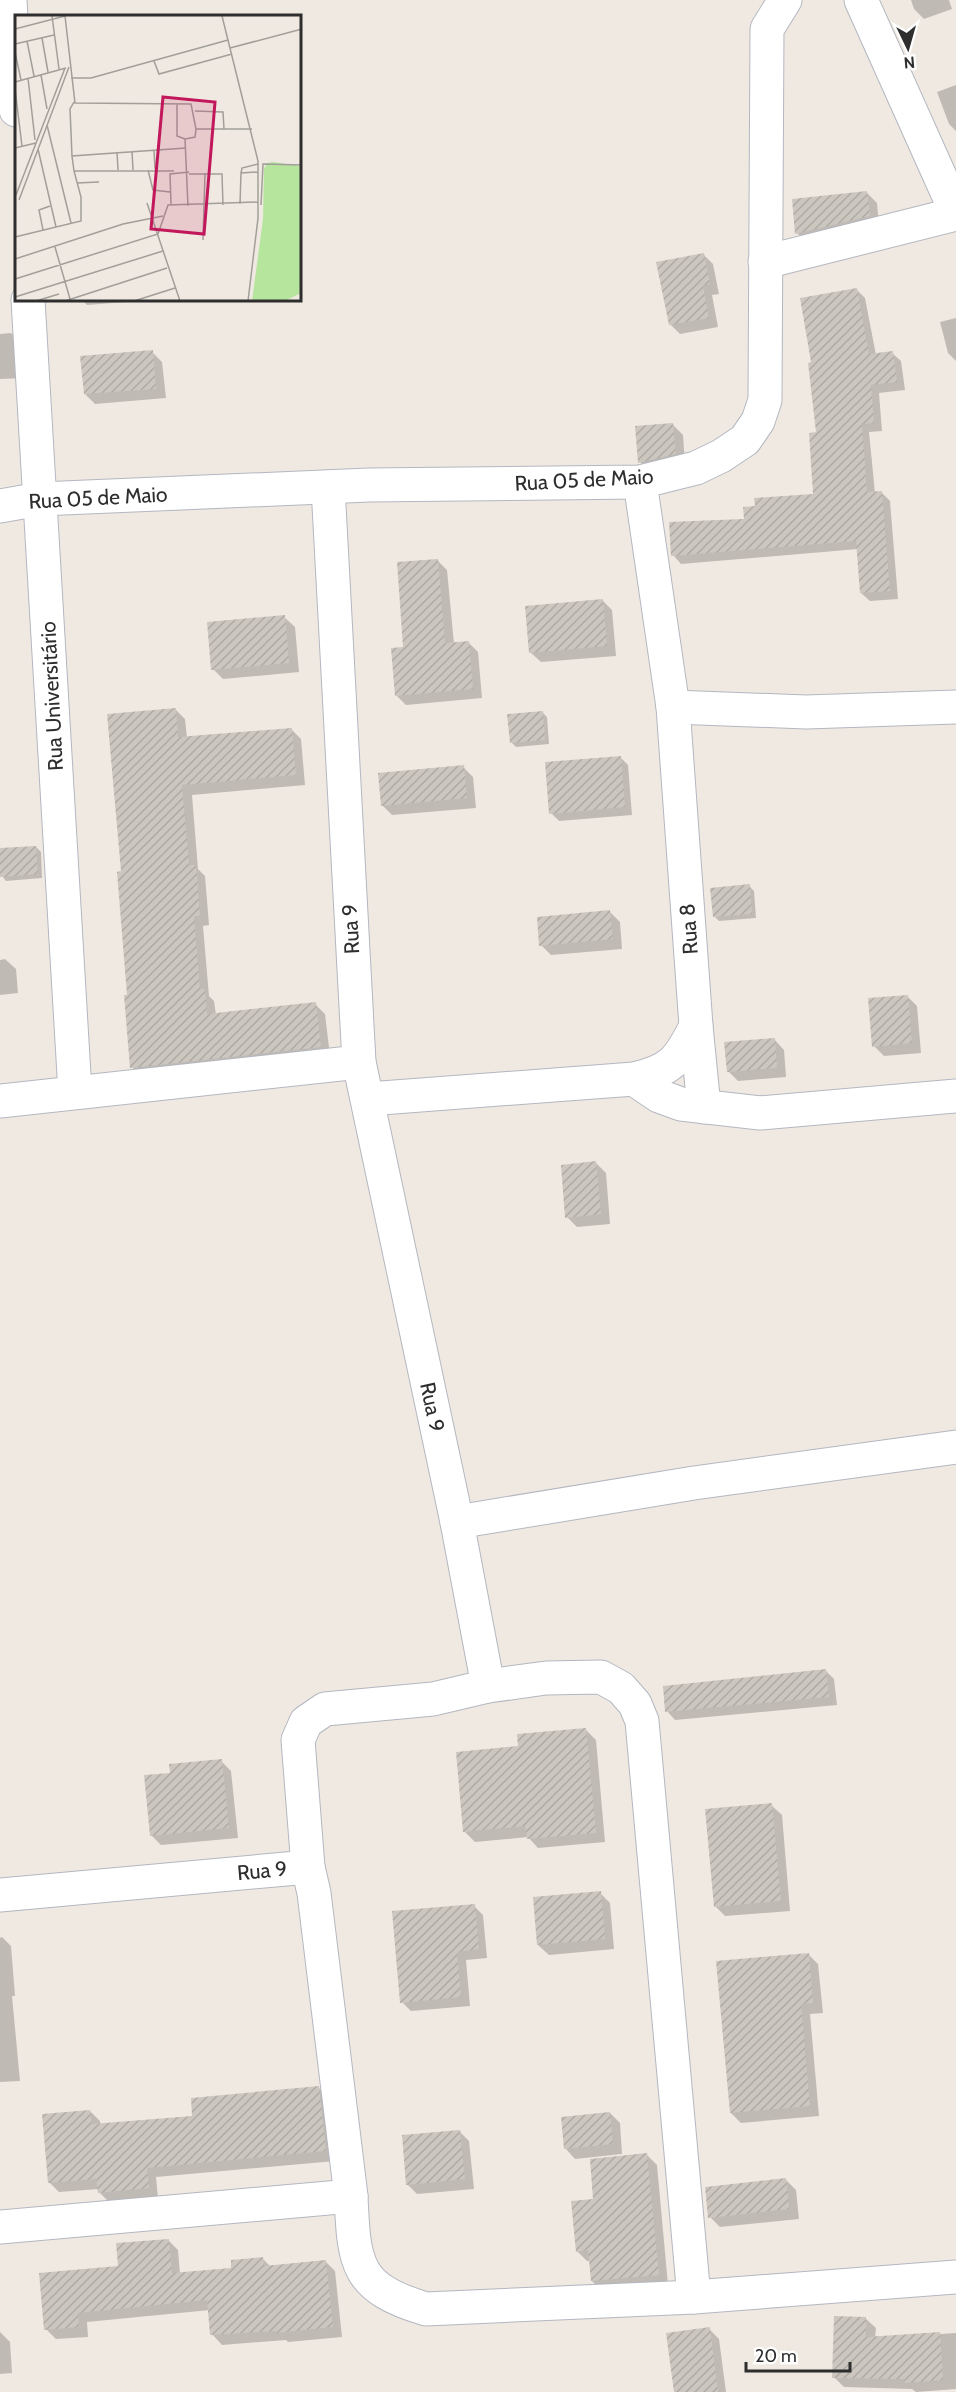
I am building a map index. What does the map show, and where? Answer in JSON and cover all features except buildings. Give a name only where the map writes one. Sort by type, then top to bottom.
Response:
[{"type":"street","points":[[10,0],[15,92]]},
{"type":"street","name":"Rua 05 de Maio","points":[[0,506],[40,499],[327,487],[640,482],[696,468],[721,456],[745,440],[759,421],[765,400],[766,15],[785,0]]},
{"type":"street","points":[[765,262],[956,213],[861,0]]},
{"type":"street","name":"Rua Universitário","points":[[28,302],[75,1092]]},
{"type":"street","name":"Rua 8","points":[[640,482],[673,707],[704,1107]]},
{"type":"street","name":"Rua 9","points":[[0,1895],[308,1867],[298,1740],[306,1722],[325,1709],[433,1700],[488,1686],[457,1522],[359,1062],[327,487]]},
{"type":"street","points":[[673,707],[806,712],[956,707]]},
{"type":"street","points":[[368,1099],[634,1080],[657,1074],[673,1064],[696,1026]]},
{"type":"street","points":[[0,1101],[359,1062]]},
{"type":"street","points":[[634,1080],[659,1096],[681,1104],[760,1113],[956,1096]]},
{"type":"street","points":[[457,1522],[694,1482],[956,1447]]},
{"type":"street","points":[[488,1686],[546,1678],[601,1677],[621,1688],[634,1704],[642,1721],[694,2297]]},
{"type":"street","points":[[308,1867],[314,1893],[351,2196],[353,2241],[367,2279],[384,2292],[402,2302],[426,2309],[694,2297],[956,2277]]},
{"type":"street","points":[[0,2227],[351,2196]]}]
